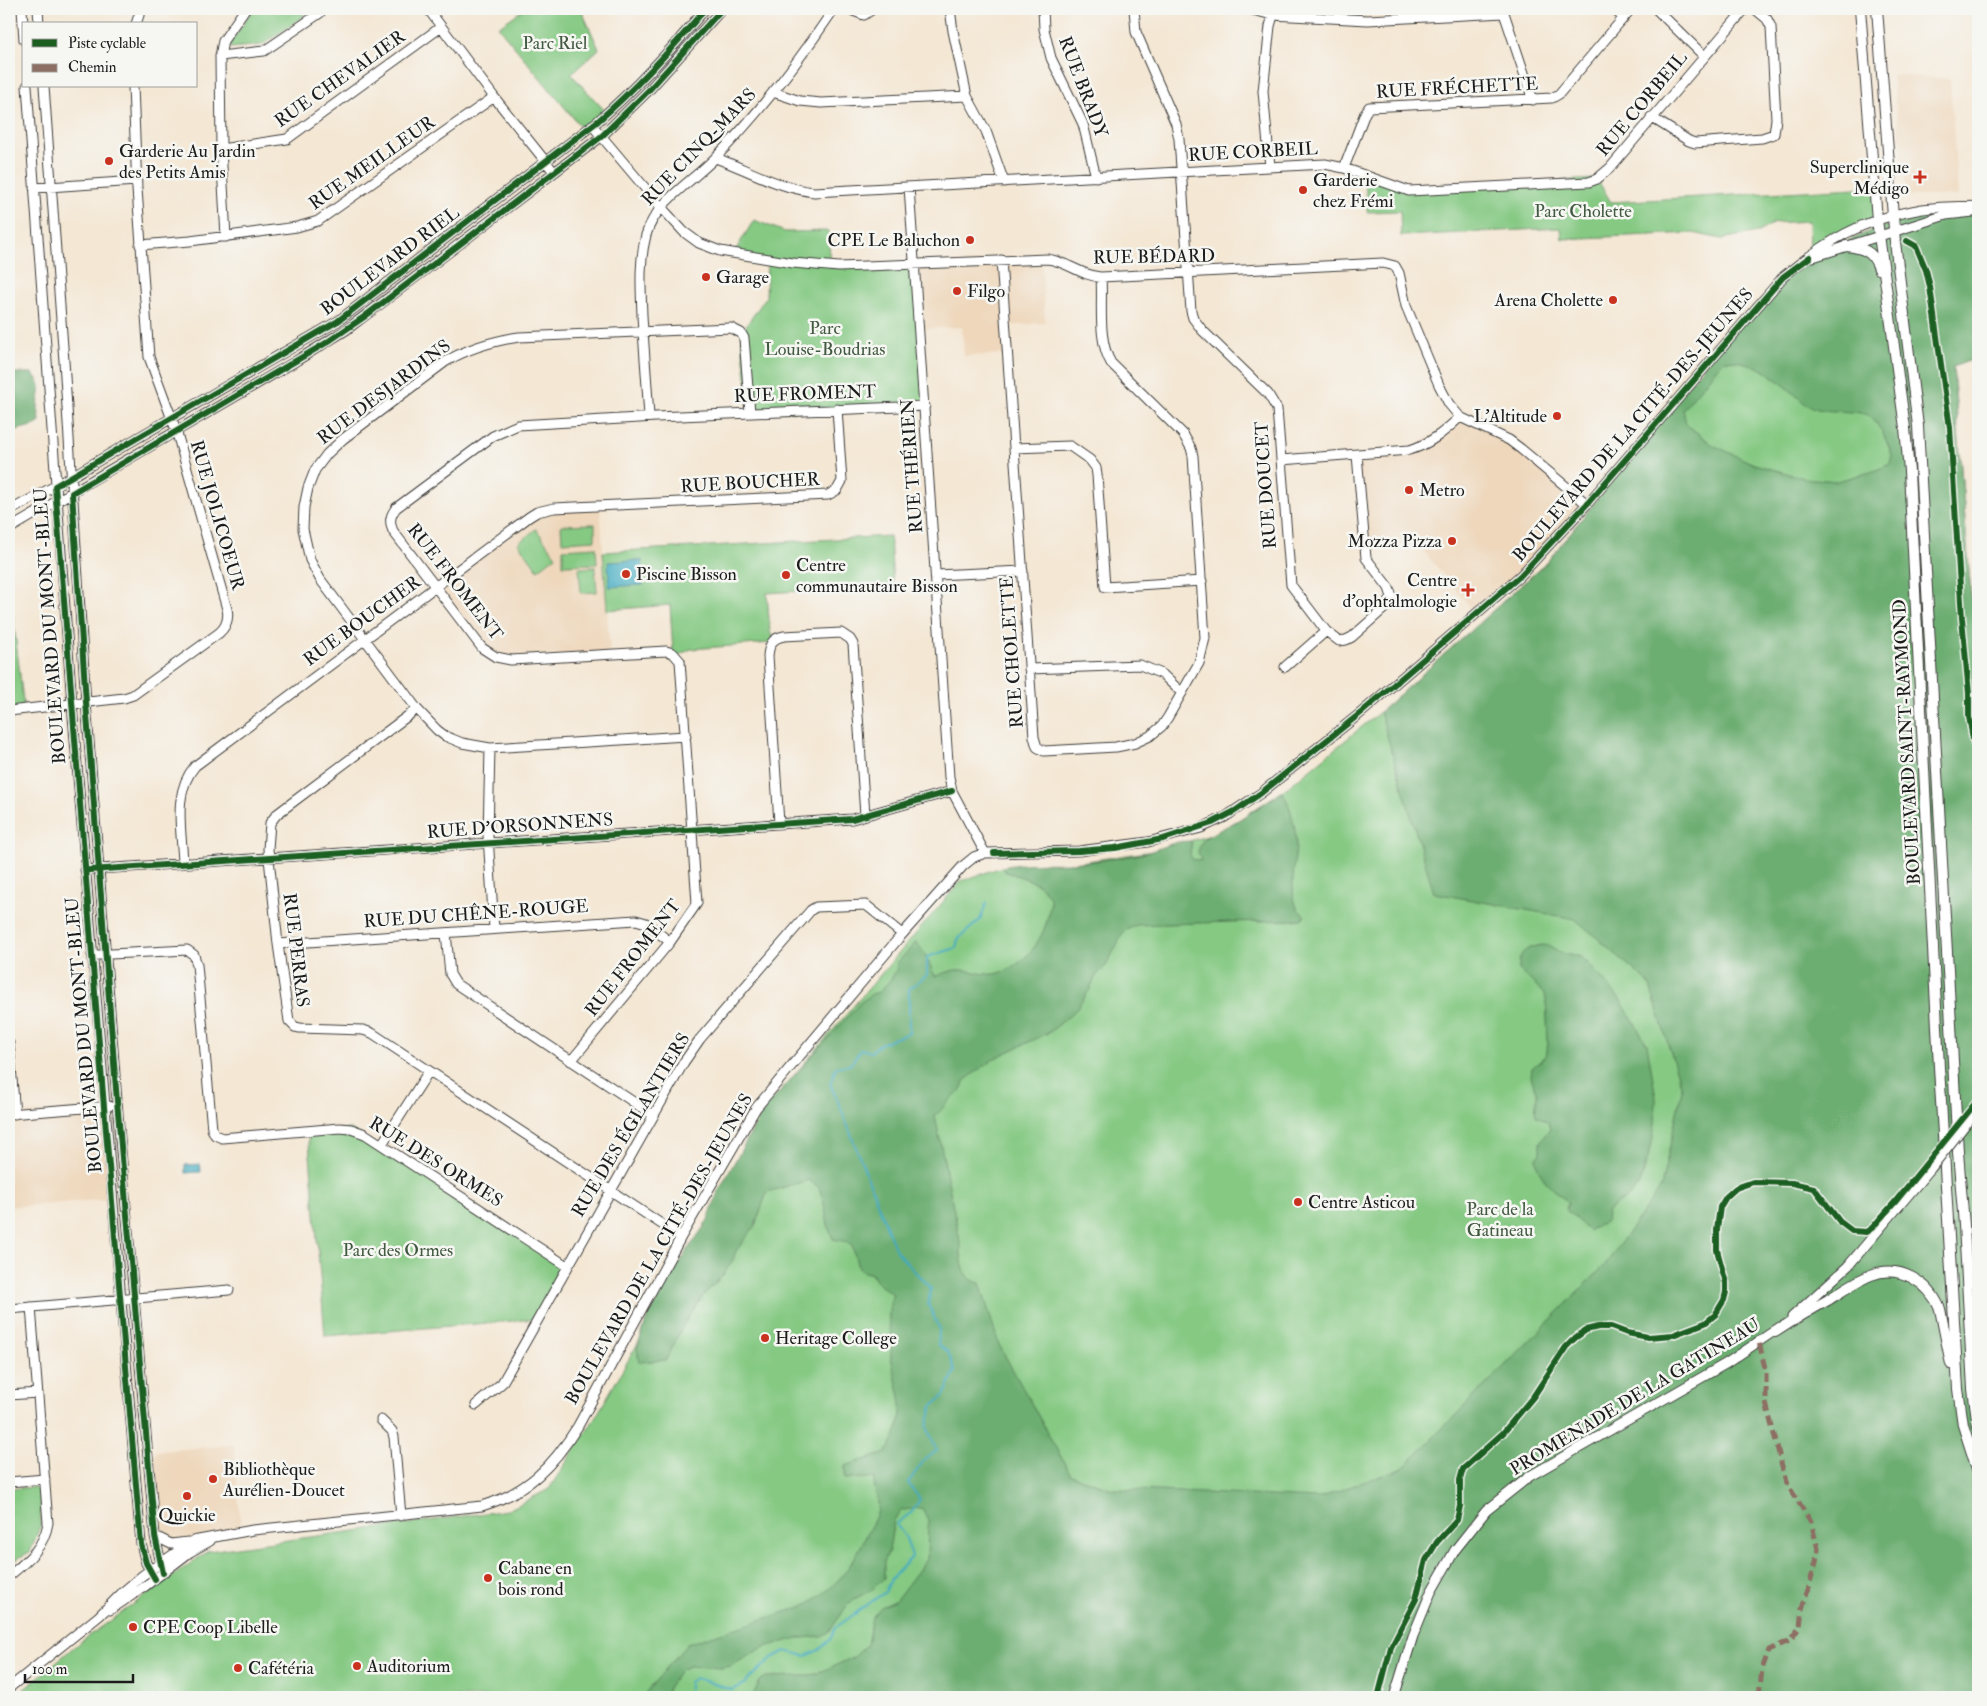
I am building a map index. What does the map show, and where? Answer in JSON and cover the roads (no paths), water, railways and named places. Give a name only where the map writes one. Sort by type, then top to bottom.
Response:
[{"type":"main road","name":"BOULEVARD SAINT-RAYMOND","points":[[1860,9],[1876,220],[1905,428],[1909,471],[1938,1067],[1958,1388],[1963,1425],[1978,1472]]},
{"type":"main road","name":"BOULEVARD SAINT-RAYMOND","points":[[1877,9],[1894,231],[1918,426],[1958,1152],[1973,1389],[1978,1426]]},
{"type":"main road","points":[[1846,246],[1863,248],[1872,253],[1884,283]]},
{"type":"main road","points":[[1775,1332],[1873,1274],[1897,1272],[1913,1278],[1927,1287],[1940,1309],[1963,1425]]},
{"type":"street","points":[[22,9],[23,22]]},
{"type":"street","points":[[38,9],[40,22]]},
{"type":"street","points":[[137,22],[141,9]]},
{"type":"street","points":[[226,237],[221,149],[220,56],[223,41],[245,9]]},
{"type":"street","points":[[220,56],[264,51],[320,13],[313,9]]},
{"type":"street","points":[[428,9],[494,97],[554,172]]},
{"type":"street","name":"BOULEVARD RIEL","points":[[9,511],[326,329],[357,307],[592,126],[628,94],[705,9]]},
{"type":"street","name":"BOULEVARD RIEL","points":[[9,529],[319,348],[364,317],[602,136],[649,90],[722,9]]},
{"type":"street","name":"RUE CINQ-MARS","points":[[649,417],[640,280],[643,248],[652,218],[661,207],[716,158],[802,56],[834,9]]},
{"type":"street","points":[[848,9],[864,15],[873,9]]},
{"type":"street","points":[[950,9],[952,31],[967,96],[986,131],[1004,182]]},
{"type":"street","name":"RUE BRADY","points":[[1043,9],[1044,29],[1052,58],[1083,124],[1096,177]]},
{"type":"street","name":"RUE DOUCET","points":[[1134,9],[1136,32],[1176,124],[1179,140],[1188,274],[1193,318],[1202,330],[1268,394],[1277,409],[1291,585],[1326,631]]},
{"type":"street","points":[[1249,9],[1377,20],[1503,11],[1533,100]]},
{"type":"street","points":[[1612,9],[1623,17]]},
{"type":"street","name":"RUE FRÉCHETTE","points":[[1344,168],[1369,107],[1547,99],[1558,94],[1631,9]]},
{"type":"street","points":[[1656,9],[1704,56]]},
{"type":"street","name":"RUE CORBEIL","points":[[716,158],[777,184],[805,191],[1325,164],[1344,168],[1409,191],[1589,182],[1597,179],[1610,168],[1745,9]]},
{"type":"street","points":[[1652,117],[1695,143],[1762,138],[1774,134],[1776,119],[1771,27],[1767,19],[1755,9]]},
{"type":"street","points":[[1270,167],[1263,91],[1270,26],[1274,12]]},
{"type":"street","name":"RUE CHEVALIER","points":[[221,149],[282,141],[292,137],[442,27]]},
{"type":"street","name":"BOULEVARD DU MONT-BLEU","points":[[27,88],[56,502],[120,1298],[141,1544],[154,1579]]},
{"type":"street","name":"BOULEVARD DU MONT-BLEU","points":[[44,88],[86,702],[117,1106],[155,1536],[163,1573]]},
{"type":"street","name":"RUE JOLICOEUR","points":[[9,711],[124,698],[133,695],[220,633],[226,626],[227,608],[176,430],[149,357],[136,181],[133,88]]},
{"type":"street","points":[[773,92],[800,101],[821,103],[967,96]]},
{"type":"street","name":"RUE MEILLEUR","points":[[140,245],[226,237],[297,227],[318,222],[494,97]]},
{"type":"street","name":"RUE BÉDARD","points":[[592,126],[661,207],[691,238],[709,247],[733,254],[827,267],[1001,260],[1055,260],[1083,274],[1101,277],[1383,263],[1395,266],[1400,278],[1406,306],[1439,385],[1449,404],[1460,417],[1515,444],[1587,504]]},
{"type":"street","points":[[34,188],[136,181]]},
{"type":"street","name":"RUE THÉRIEN","points":[[910,187],[949,777],[952,791],[986,853]]},
{"type":"street","name":"BOULEVARD DE LA CITÉ-DES-JEUNES","points":[[9,1688],[99,1616],[123,1592],[160,1563],[193,1541],[270,1528],[466,1508],[491,1503],[519,1490],[543,1473],[559,1456],[578,1426],[681,1237],[761,1100],[956,872],[974,857],[986,853],[1079,852],[1123,847],[1188,832],[1230,814],[1262,793],[1345,726],[1520,576],[1587,504],[1783,278],[1836,238],[1876,220],[1919,210],[1978,206]]},
{"type":"street","name":"BOULEVARD DE LA CITÉ-DES-JEUNES","points":[[1810,257],[1946,215],[1978,211]]},
{"type":"street","name":"RUE CHOLETTE","points":[[1001,260],[1035,742],[1037,747],[1044,751],[1116,747],[1143,740],[1162,726],[1199,663],[1204,646],[1202,581],[1191,448],[1183,434],[1111,363],[1104,341],[1101,277]]},
{"type":"street","points":[[357,307],[364,317]]},
{"type":"street","name":"RUE DESJARDINS","points":[[686,736],[490,748],[462,743],[445,736],[417,709],[315,570],[304,539],[303,518],[306,497],[315,470],[327,454],[343,439],[445,362],[475,347],[519,337],[725,327],[736,329],[741,333],[745,344],[750,413]]},
{"type":"street","name":"RUE FROMENT","points":[[571,1061],[670,942],[697,903],[680,661],[673,653],[658,651],[511,660],[488,654],[435,588],[390,525],[392,513],[396,508],[493,436],[509,428],[526,424],[925,406]]},
{"type":"street","name":"RUE BOUCHER","points":[[183,864],[180,798],[184,783],[191,772],[202,761],[529,517],[545,510],[600,505],[834,494],[842,480],[837,409]]},
{"type":"street","points":[[1280,460],[1394,453],[1420,447],[1432,440],[1460,417]]},
{"type":"street","points":[[1014,448],[1070,446],[1093,464],[1097,474],[1105,587],[1202,581]]},
{"type":"street","points":[[1285,667],[1326,631],[1340,641],[1346,640],[1387,606],[1392,597],[1389,588],[1366,558],[1357,455]]},
{"type":"street","points":[[936,575],[1023,571]]},
{"type":"street","points":[[779,823],[768,656],[771,643],[778,637],[784,636],[841,633],[850,639],[853,644],[865,815]]},
{"type":"street","points":[[1029,669],[1140,664],[1162,674],[1182,693]]},
{"type":"street","name":"RUE PERRAS","points":[[417,709],[276,814],[270,823],[268,829],[269,858],[288,1017],[292,1025],[300,1028],[367,1030],[681,1237]]},
{"type":"street","points":[[490,748],[489,843],[494,929]]},
{"type":"street","name":"RUE D'ORSONNENS","points":[[86,870],[852,819],[952,791]]},
{"type":"street","name":"RUE DES ÉGLANTIERS","points":[[476,1406],[502,1383],[684,1062],[700,1040],[811,910],[816,907],[866,905],[902,934]]},
{"type":"street","name":"RUE DU CHÊNE-ROUGE","points":[[278,944],[638,920],[646,923],[670,942]]},
{"type":"street","points":[[446,933],[452,981],[653,1115]]},
{"type":"street","name":"RUE DES ORMES","points":[[105,954],[187,950],[194,956],[198,974],[212,1130],[215,1135],[222,1138],[346,1129],[365,1134],[567,1266]]},
{"type":"street","points":[[92,955],[105,954]]},
{"type":"street","points":[[9,1043],[12,1114],[117,1106]]},
{"type":"street","points":[[382,1144],[429,1071]]},
{"type":"street","name":"PROMENADE DE LA GATINEAU","points":[[1394,1697],[1413,1636],[1431,1592],[1455,1550],[1486,1512],[1530,1476],[1727,1363],[1775,1332],[1848,1266],[1931,1168],[1977,1110]]},
{"type":"street","points":[[9,1309],[229,1290]]},
{"type":"street","points":[[9,1576],[36,1552],[45,1535],[48,1518],[31,1307]]},
{"type":"street","points":[[9,1395],[38,1393]]},
{"type":"street","points":[[381,1420],[392,1431],[394,1437],[401,1516]]},
{"type":"street","points":[[9,1482],[45,1478]]},
{"type":"street","name":"BOULEVARD DE LA CITÉ-DES-JEUNES","points":[[99,1616],[124,1601],[190,1552],[224,1535]]},
{"type":"street","points":[[155,1536],[171,1544],[193,1541]]},
{"type":"water","name":"Piscine Bisson","points":[[642,560],[643,585],[609,587],[608,562]]},
{"type":"water","points":[[200,1164],[201,1172],[185,1173],[185,1165]]},
{"type":"waterway","points":[[689,1697],[689,1682],[696,1678],[732,1690],[743,1685],[772,1658],[785,1651],[806,1656],[819,1650],[831,1639],[835,1628],[885,1592],[891,1579],[912,1557],[906,1538],[896,1524],[912,1512],[920,1499],[908,1483],[925,1459],[937,1451],[927,1427],[932,1406],[944,1396],[955,1371],[948,1352],[938,1345],[939,1328],[928,1304],[931,1289],[896,1251],[830,1084],[836,1067],[850,1065],[861,1049],[871,1052],[880,1044],[909,1033],[909,989],[927,975],[927,957],[956,948],[958,939],[980,920],[987,902]]},
{"type":"place","name":"Garderie Au Jardin des Petits Amis","points":[[109,161]]},
{"type":"place","name":"Superclinique Médigo","points":[[1920,177]]},
{"type":"place","name":"Garderie chez Frémi","points":[[1303,190]]},
{"type":"place","name":"CPE Le Baluchon","points":[[970,240]]},
{"type":"place","name":"Garage","points":[[706,277]]},
{"type":"place","name":"Filgo","points":[[957,291]]},
{"type":"place","name":"Arena Cholette","points":[[1613,300]]},
{"type":"place","name":"L'Altitude","points":[[1557,416]]},
{"type":"place","name":"Metro","points":[[1409,490]]},
{"type":"place","name":"Mozza Pizza","points":[[1452,541]]},
{"type":"place","name":"Piscine Bisson","points":[[626,574]]},
{"type":"place","name":"Centre communautaire Bisson","points":[[786,575]]},
{"type":"place","name":"Centre d'ophtalmologie","points":[[1468,590]]},
{"type":"place","name":"Centre Asticou","points":[[1298,1202]]},
{"type":"place","name":"Heritage College","points":[[765,1338]]},
{"type":"place","name":"Bibliothèque Aurélien-Doucet","points":[[213,1479]]},
{"type":"place","name":"Quickie","points":[[187,1496]]},
{"type":"place","name":"Cabane en bois rond","points":[[488,1578]]},
{"type":"place","name":"CPE Coop Libelle","points":[[133,1627]]},
{"type":"place","name":"Auditorium","points":[[357,1666]]},
{"type":"place","name":"Cafétéria","points":[[238,1668]]},
{"type":"park label","name":"Parc Riel","points":[[555,43]]},
{"type":"park label","name":"Parc Cholette","points":[[1583,211]]},
{"type":"park label","name":"Parc Louise-Boudrias","points":[[825,338]]},
{"type":"park label","name":"Parc de la Gatineau","points":[[1500,1219]]},
{"type":"park label","name":"Parc des Ormes","points":[[398,1250]]}]
